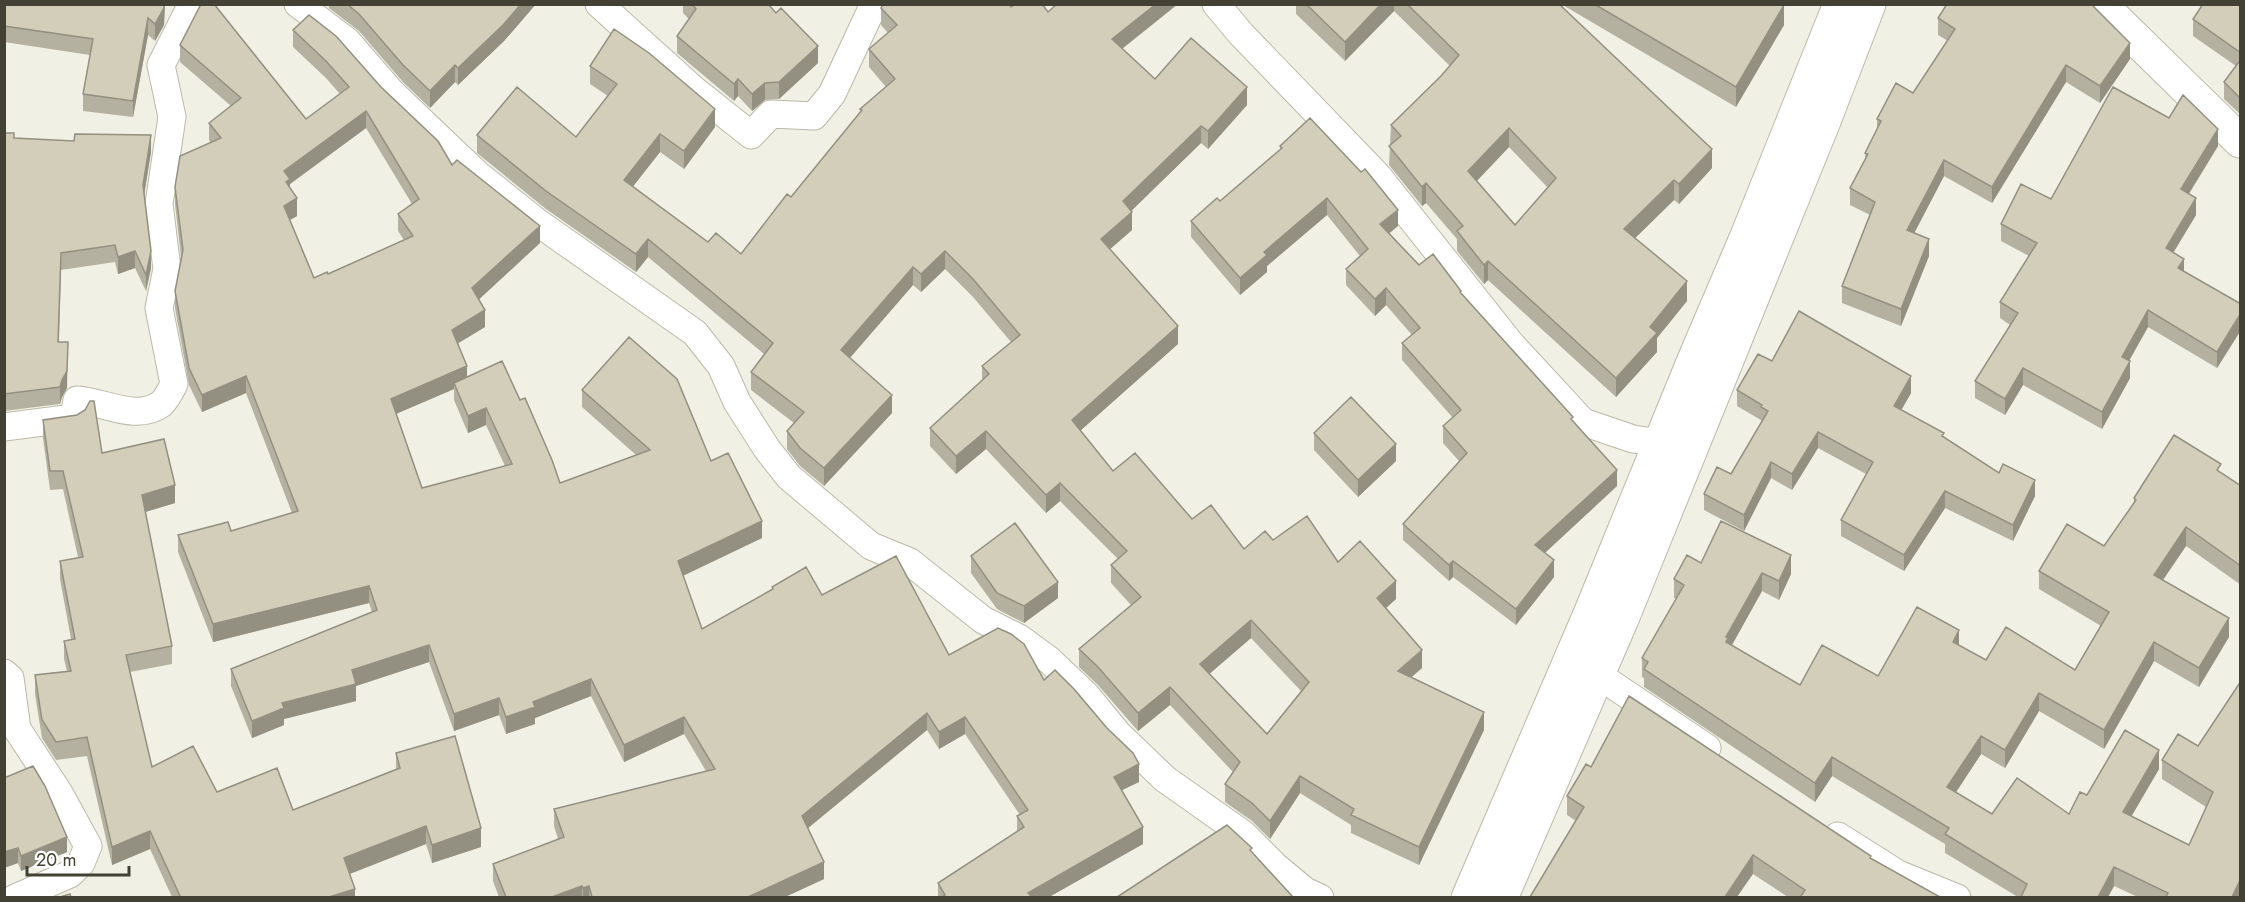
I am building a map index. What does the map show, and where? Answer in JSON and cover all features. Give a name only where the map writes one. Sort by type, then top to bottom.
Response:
[{"type":"street","points":[[4,428],[74,418],[77,400],[92,401],[117,410],[140,412],[161,404],[174,384],[159,308],[167,268],[159,204],[172,117],[161,65],[192,4]]},
{"type":"street","points":[[298,4],[346,41],[393,93],[477,174],[537,222],[695,333],[721,366],[737,402],[766,449],[789,477],[871,546],[910,562],[983,620],[1019,638],[1049,660],[1086,695],[1118,735],[1165,779],[1243,834],[1275,866],[1305,891],[1320,897]]},
{"type":"street","points":[[599,4],[693,89],[751,135],[771,114],[814,116],[832,93],[874,4]]},
{"type":"street","points":[[1216,4],[1241,34],[1377,175],[1510,343],[1583,422],[1633,439],[1660,443]]},
{"type":"street","points":[[1468,897],[1590,614],[1748,236],[1840,4]]},
{"type":"street","points":[[1501,897],[1598,675],[1824,121],[1869,4]]},
{"type":"street","points":[[2100,4],[2241,141]]},
{"type":"street","points":[[4,673],[10,678],[17,729],[59,793],[88,846],[81,863],[70,874],[15,897]]},
{"type":"street","points":[[1598,675],[1723,759]]},
{"type":"street","points":[[1819,824],[1898,874],[1957,897]]},
{"type":"building","points":[[4,4],[164,4],[155,24],[148,18],[133,101],[83,94],[93,39],[4,26]]},
{"type":"building","points":[[201,4],[214,4],[306,119],[349,87],[326,61],[293,30],[309,15],[336,36],[381,87],[438,141],[452,165],[457,160],[540,226],[472,288],[485,310],[452,330],[467,366],[391,399],[422,488],[512,464],[486,408],[468,416],[454,383],[502,361],[520,400],[525,398],[560,483],[650,450],[582,390],[629,337],[677,379],[711,461],[728,453],[762,521],[678,561],[702,629],[773,589],[772,587],[806,567],[822,595],[896,556],[949,655],[998,628],[1011,634],[1024,644],[1044,680],[1055,670],[1107,728],[1133,753],[1139,764],[1114,777],[1143,827],[1028,893],[1032,897],[942,897],[945,895],[938,883],[1024,827],[1017,816],[1028,810],[965,717],[939,732],[927,713],[802,816],[824,862],[748,897],[592,897],[589,886],[583,888],[582,886],[552,897],[506,897],[493,864],[564,837],[554,809],[715,769],[684,717],[624,745],[591,679],[533,702],[535,707],[506,717],[499,698],[454,714],[429,645],[352,670],[356,684],[282,703],[284,708],[252,721],[231,669],[377,610],[369,586],[213,624],[178,535],[228,522],[231,531],[298,511],[246,376],[202,395],[189,368],[175,291],[183,250],[175,187],[180,156],[221,138],[209,123],[241,98],[180,45]],"holes":[[[366,111],[419,199],[398,214],[413,236],[314,278],[284,206],[297,198],[286,182],[290,179],[284,171]]]},
{"type":"building","points":[[347,4],[521,4],[504,24],[458,68],[455,65],[430,91]]},
{"type":"building","points":[[692,4],[768,4],[776,13],[781,8],[818,46],[779,82],[765,83],[752,94],[738,79],[734,84],[677,36],[696,9]]},
{"type":"building","points":[[883,4],[1009,4],[1011,7],[1015,4],[1042,4],[1048,12],[1057,4],[1156,4],[1112,39],[1155,79],[1191,38],[1247,87],[1208,131],[1201,126],[1123,201],[1132,212],[1101,239],[1178,326],[1072,420],[1113,471],[1135,453],[1192,519],[1211,505],[1244,549],[1265,531],[1273,540],[1307,516],[1338,562],[1360,541],[1396,581],[1377,598],[1422,650],[1398,671],[1484,712],[1419,847],[1351,815],[1354,809],[1300,776],[1270,821],[1252,803],[1225,784],[1240,762],[1170,687],[1138,713],[1079,649],[1141,597],[1111,565],[1127,551],[1060,483],[1046,495],[986,431],[956,456],[930,428],[989,374],[982,366],[1020,335],[973,279],[945,251],[921,274],[913,267],[841,350],[892,395],[824,468],[800,448],[787,431],[804,412],[751,372],[773,343],[648,239],[636,254],[546,191],[477,135],[517,87],[576,137],[617,84],[590,66],[614,29],[649,53],[715,109],[684,151],[660,134],[624,180],[708,242],[716,233],[741,254],[787,194],[791,197],[862,110],[860,109],[895,79],[869,49],[897,25],[881,8]],"holes":[[[1251,620],[1309,682],[1267,734],[1200,664]]]},
{"type":"building","points":[[1306,4],[1381,4],[1345,42]]},
{"type":"building","points":[[1407,4],[1559,4],[1712,149],[1679,184],[1674,180],[1624,229],[1687,281],[1650,327],[1657,333],[1616,378],[1488,261],[1484,265],[1457,231],[1463,226],[1426,183],[1422,187],[1389,146],[1401,136],[1391,125],[1459,55]],"holes":[[[1509,128],[1556,178],[1515,225],[1468,171]]]},
{"type":"building","points":[[1594,4],[1783,4],[1784,5],[1736,87]]},
{"type":"building","points":[[1947,4],[2091,4],[2130,43],[2100,86],[2066,65],[1992,187],[1944,160],[1907,230],[1929,239],[1901,309],[1842,286],[1875,202],[1850,188],[1868,154],[1865,153],[1881,121],[1877,119],[1896,83],[1913,93],[1955,29],[1938,18]]},
{"type":"building","points":[[2203,4],[2241,4],[2241,53],[2193,19]]},
{"type":"building","points":[[2241,59],[2241,99],[2224,82]]},
{"type":"building","points":[[2113,87],[2169,118],[2183,95],[2218,129],[2181,189],[2196,198],[2166,248],[2184,259],[2178,268],[2241,304],[2241,313],[2217,352],[2148,310],[2122,357],[2130,361],[2102,412],[2023,368],[2005,399],[1975,381],[2018,313],[2000,302],[2037,243],[2001,224],[2021,184],[2051,199]]},
{"type":"building","points":[[1310,118],[1361,172],[1365,169],[1398,210],[1380,224],[1419,265],[1433,254],[1460,292],[1573,417],[1571,419],[1617,470],[1535,545],[1554,560],[1516,609],[1453,561],[1449,565],[1403,524],[1467,453],[1443,426],[1461,410],[1402,343],[1420,328],[1386,288],[1375,299],[1346,269],[1368,249],[1327,198],[1264,252],[1267,255],[1240,278],[1191,221],[1217,198],[1220,201],[1282,148],[1280,146]]},
{"type":"building","points":[[4,133],[14,133],[14,138],[74,141],[75,134],[151,135],[143,185],[151,251],[146,275],[135,251],[118,257],[115,245],[61,253],[58,342],[68,342],[67,371],[60,387],[4,394]]},
{"type":"building","points":[[1799,311],[1911,376],[1894,406],[1944,433],[1942,436],[1999,473],[2003,464],[2035,480],[2013,525],[1945,491],[1904,555],[1841,520],[1873,462],[1818,432],[1792,474],[1771,462],[1744,515],[1704,494],[1717,467],[1731,474],[1768,411],[1737,390],[1758,354],[1772,361]]},
{"type":"building","points":[[1351,397],[1396,444],[1358,480],[1314,433]]},
{"type":"building","points":[[90,401],[94,401],[102,453],[164,439],[175,485],[142,495],[172,646],[126,655],[152,767],[193,746],[217,792],[277,768],[293,810],[400,768],[396,753],[455,736],[481,828],[432,845],[426,826],[344,858],[355,889],[329,897],[178,897],[180,896],[150,831],[112,847],[87,737],[56,742],[42,720],[35,675],[71,671],[64,641],[75,639],[60,561],[83,557],[63,471],[50,471],[43,420],[77,415],[85,410]]},
{"type":"building","points":[[2174,435],[2221,464],[2217,470],[2241,486],[2241,566],[2186,527],[2154,575],[2229,618],[2199,668],[2154,642],[2104,730],[2039,693],[2005,750],[1981,736],[1947,787],[1992,814],[2017,778],[2069,814],[2080,792],[2087,795],[2125,730],[2159,750],[2123,812],[2189,845],[2213,792],[2162,760],[2178,734],[2198,746],[2241,681],[2241,878],[2232,897],[2166,897],[2168,893],[2114,867],[2098,897],[2021,897],[2027,884],[1945,834],[1949,828],[1832,757],[1815,783],[1644,669],[1648,662],[1642,658],[1684,585],[1674,579],[1687,555],[1701,563],[1721,521],[1791,555],[1779,581],[1762,573],[1726,637],[1728,638],[1726,642],[1800,685],[1822,645],[1878,676],[1917,607],[1959,630],[1953,642],[1986,660],[2006,627],[2075,670],[2109,612],[2039,571],[2067,524],[2104,546],[2136,500],[2134,498]]},
{"type":"building","points":[[1015,523],[1058,582],[1024,606],[997,593],[971,556]]},
{"type":"building","points":[[1629,696],[1871,856],[1870,858],[1940,897],[1805,897],[1801,896],[1805,890],[1753,855],[1725,897],[1530,897],[1584,807],[1567,796],[1586,764],[1591,767]]},
{"type":"building","points":[[33,766],[45,786],[67,837],[21,856],[18,848],[4,852],[4,778]]},
{"type":"building","points":[[1227,825],[1252,848],[1250,850],[1293,897],[1117,897]]}]
